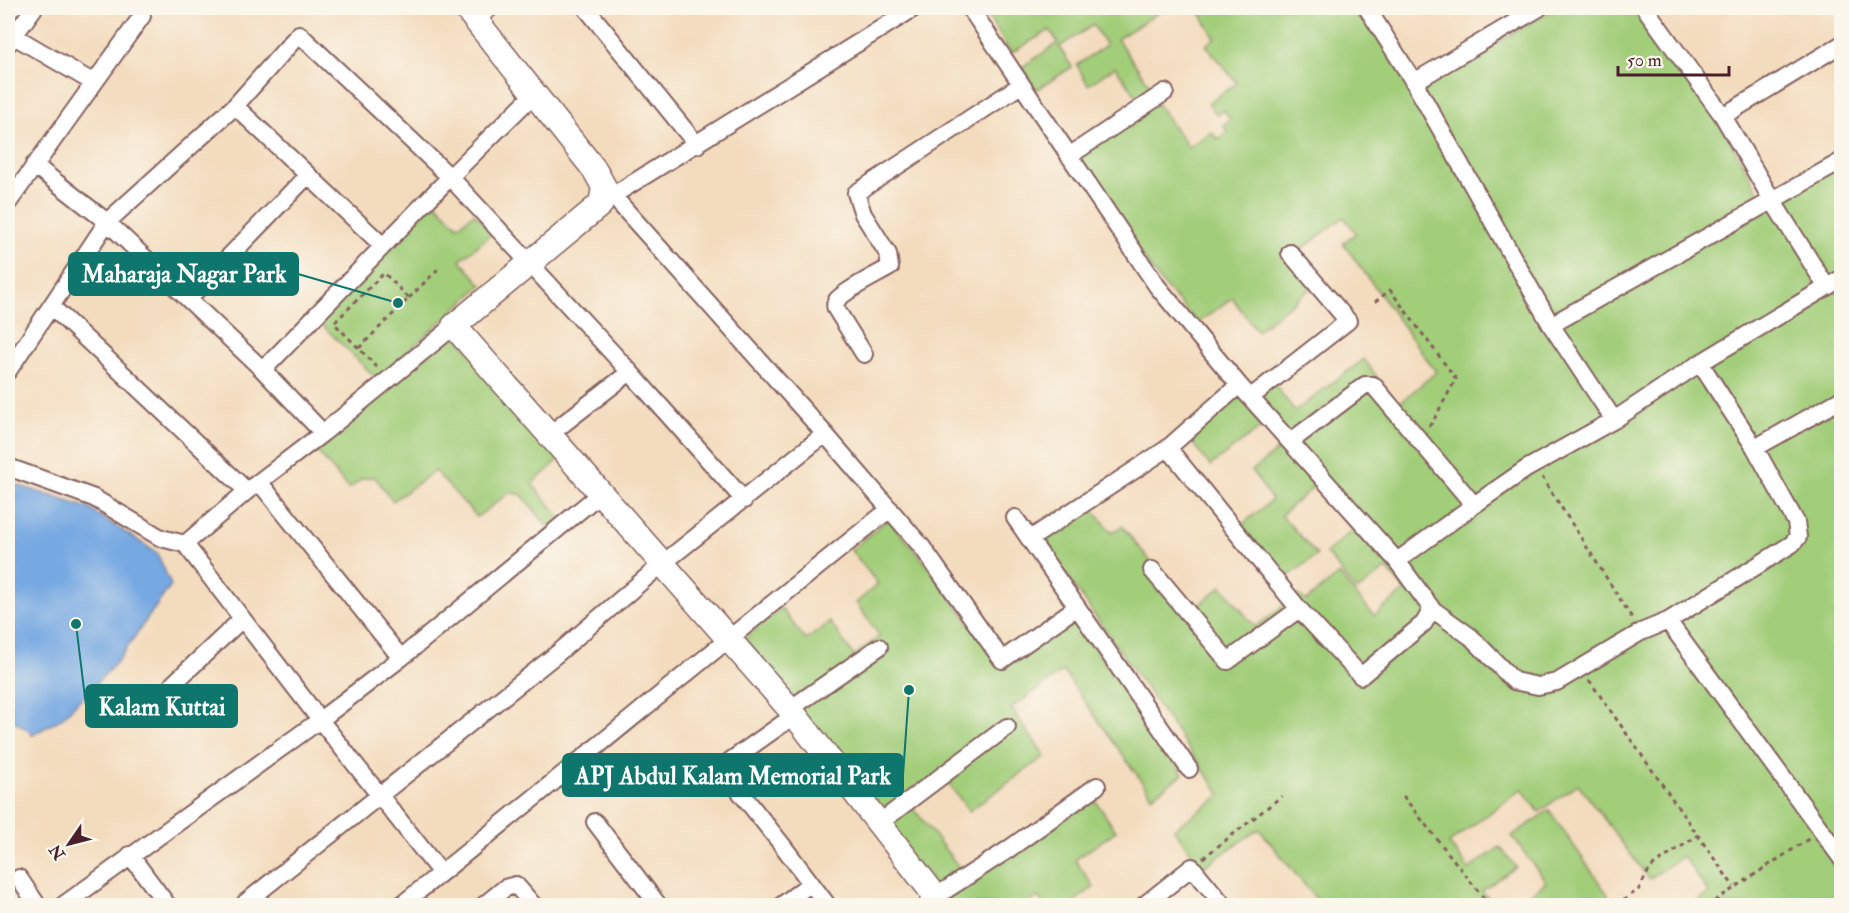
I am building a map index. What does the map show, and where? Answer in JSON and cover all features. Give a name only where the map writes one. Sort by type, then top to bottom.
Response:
[{"type":"street","points":[[586,8],[697,145]]},
{"type":"street","points":[[185,544],[454,326],[528,262],[607,200],[914,8]]},
{"type":"street","points":[[970,8],[1157,286],[1245,391],[1397,561],[1432,609],[1471,637],[1514,681],[1538,686],[1557,682],[1641,632],[1668,621],[1792,544],[1798,537],[1796,522],[1755,448],[1700,363]]},
{"type":"street","points":[[1367,8],[1414,82],[1551,326],[1614,420]]},
{"type":"street","points":[[1414,82],[1539,8]]},
{"type":"street","points":[[1397,561],[1526,469],[1614,420],[1700,363],[1834,282],[1772,200],[1723,116],[1645,8]]},
{"type":"street","points":[[28,10],[11,40],[94,83]]},
{"type":"street","points":[[477,12],[534,94],[594,169],[604,187],[607,200],[825,434],[890,509],[922,547],[1002,660],[1077,607]]},
{"type":"street","points":[[8,203],[142,16]]},
{"type":"street","points":[[8,371],[107,222],[235,106],[299,34],[450,177],[630,372],[744,500]]},
{"type":"street","points":[[1723,116],[1842,44]]},
{"type":"street","points":[[864,354],[835,304],[837,300],[890,267],[888,254],[863,214],[856,192],[1021,85]]},
{"type":"street","points":[[1069,156],[1165,92]]},
{"type":"street","points":[[263,370],[534,94]]},
{"type":"street","points":[[235,106],[383,246]]},
{"type":"street","points":[[1551,326],[1842,161]]},
{"type":"street","points":[[34,165],[107,222],[189,298],[323,433]]},
{"type":"street","points":[[189,298],[308,175]]},
{"type":"street","points":[[1030,539],[1168,448],[1245,391],[1348,321],[1290,253]]},
{"type":"street","points":[[51,306],[253,487],[401,658]]},
{"type":"street","points":[[454,326],[793,712],[933,893],[932,902]]},
{"type":"street","points":[[550,434],[630,372]]},
{"type":"street","points":[[1290,442],[1368,384],[1373,385],[1474,505]]},
{"type":"street","points":[[1755,448],[1842,399]]},
{"type":"street","points":[[245,903],[825,434]]},
{"type":"street","points":[[1168,448],[1299,609],[1361,676],[1424,623],[1432,609]]},
{"type":"street","points":[[8,467],[94,498],[161,538],[185,544],[441,873]]},
{"type":"street","points":[[62,906],[320,720],[401,658],[601,492]]},
{"type":"street","points":[[399,906],[558,780],[728,638],[890,509]]},
{"type":"street","points":[[1015,518],[1189,769]]},
{"type":"street","points":[[1152,570],[1228,661],[1299,609]]},
{"type":"street","points":[[173,684],[242,619]]},
{"type":"street","points":[[1668,621],[1842,859]]},
{"type":"street","points":[[828,906],[729,778],[727,769],[730,762],[879,647]]},
{"type":"street","points":[[879,823],[1007,727]]},
{"type":"street","points":[[932,902],[1097,786]]},
{"type":"street","points":[[595,822],[659,906]]},
{"type":"street","points":[[130,855],[168,906]]},
{"type":"street","points":[[1143,906],[1192,867],[1224,906]]},
{"type":"street","points":[[19,878],[38,906]]},
{"type":"street","points":[[781,906],[811,883]]},
{"type":"street","points":[[483,906],[505,888],[516,885],[534,906]]},
{"type":"path","points":[[359,348],[440,267]]},
{"type":"path","points":[[389,379],[334,323],[384,273],[409,298]]},
{"type":"path","points":[[1375,302],[1390,290],[1456,379],[1432,423],[1416,435]]},
{"type":"path","points":[[1526,469],[1539,472],[1641,632]]},
{"type":"path","points":[[1580,668],[1734,887]]},
{"type":"path","points":[[1192,867],[1282,796]]},
{"type":"path","points":[[1403,796],[1490,906]]},
{"type":"path","points":[[1707,906],[1821,830]]},
{"type":"path","points":[[1616,906],[1639,889],[1650,868],[1698,835]]},
{"type":"green space","points":[[983,8],[1166,8],[1117,39],[1152,88],[1138,98],[1115,67],[1088,85],[1077,65],[1106,45],[1093,25],[1059,47],[1072,67],[1036,90],[1022,67],[1058,43],[1050,30],[1011,53]]},
{"type":"green space","points":[[1197,8],[1360,8],[1413,92],[1556,8],[1635,8],[1716,115],[1762,198],[1841,151],[1841,905],[1692,905],[1709,893],[1683,856],[1649,879],[1578,784],[1539,812],[1522,789],[1449,843],[1469,869],[1500,847],[1516,867],[1482,891],[1495,905],[1366,906],[1362,900],[1353,905],[1321,905],[1259,829],[1202,868],[1174,829],[1221,795],[1044,543],[1045,538],[1092,508],[1112,533],[1122,526],[1191,611],[1222,586],[1255,627],[1298,595],[1306,601],[1339,574],[1374,616],[1406,590],[1386,569],[1357,591],[1326,553],[1354,529],[1317,484],[1281,515],[1317,555],[1285,579],[1240,526],[1272,500],[1252,471],[1284,445],[1267,423],[1210,466],[1188,437],[1266,374],[1295,411],[1364,359],[1397,405],[1436,372],[1343,243],[1356,233],[1344,217],[1289,259],[1311,288],[1257,331],[1232,298],[1198,323],[1159,280],[1074,158],[1157,103],[1188,147],[1212,132],[1217,139],[1228,132],[1223,125],[1230,119],[1224,110],[1217,115],[1208,103],[1237,83],[1206,45],[1215,38]]},
{"type":"green space","points":[[434,201],[458,226],[474,213],[493,233],[460,260],[482,285],[377,379],[318,321]]},
{"type":"green space","points":[[454,333],[562,457],[532,484],[561,518],[549,528],[521,494],[509,493],[477,517],[435,471],[393,501],[375,477],[363,478],[349,489],[316,450]]},
{"type":"green space","points":[[888,519],[923,560],[1002,667],[1068,621],[1077,622],[1183,774],[1152,796],[1063,671],[1011,708],[1045,756],[969,811],[944,778],[910,804],[965,875],[1087,788],[1116,831],[1075,860],[1094,887],[1069,905],[1045,905],[1038,897],[1026,905],[937,905],[739,643],[781,608],[806,640],[830,622],[854,656],[880,636],[856,603],[878,584],[851,550]]},
{"type":"green space","points":[[1549,810],[1615,905],[1515,905],[1546,882],[1512,836]]},
{"type":"water","points":[[8,482],[88,508],[157,553],[171,585],[116,663],[61,719],[32,735],[8,717]]},
{"type":"place","name":"Maharaja Nagar Park","points":[[398,303]]},
{"type":"place","name":"Kalam Kuttai","points":[[76,624]]},
{"type":"place","name":"APJ Abdul Kalam Memorial Park","points":[[909,690]]}]
